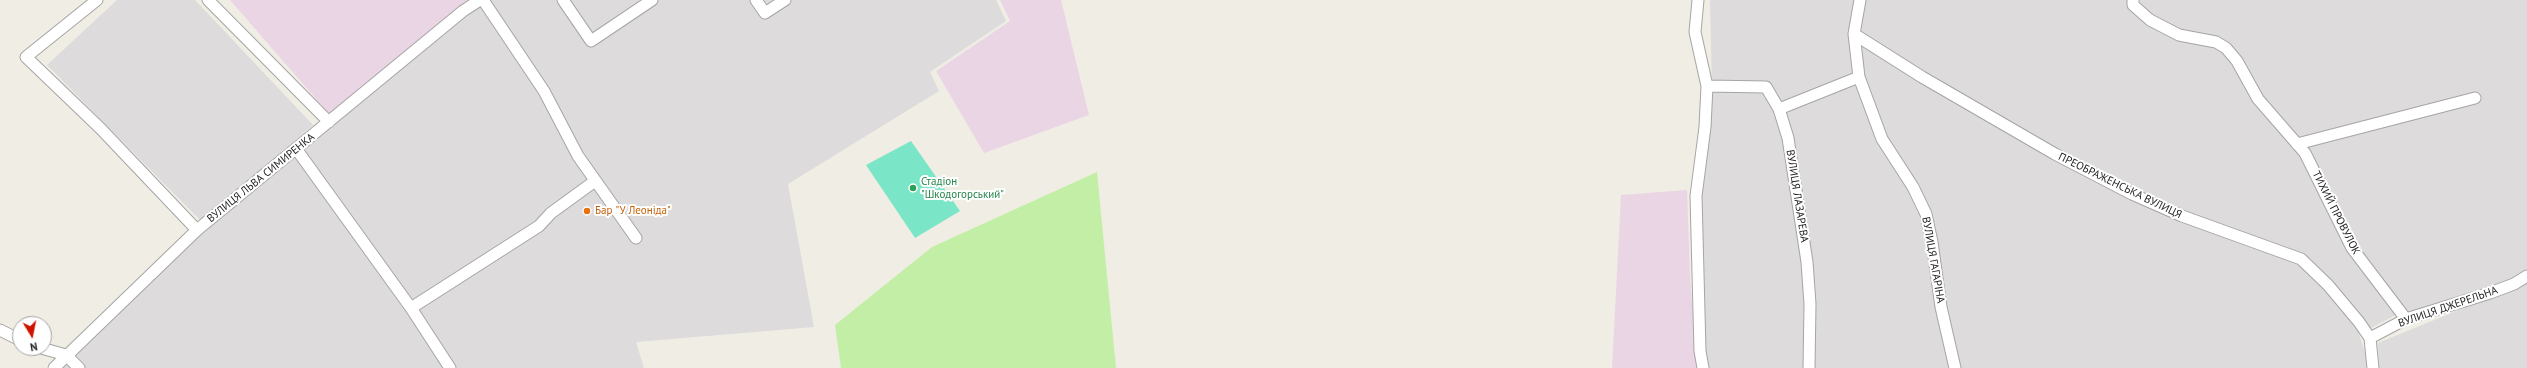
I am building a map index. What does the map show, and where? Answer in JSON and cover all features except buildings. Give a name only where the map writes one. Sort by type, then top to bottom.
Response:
[{"type":"street","points":[[97,0],[26,57],[100,128],[197,230]]},
{"type":"street","points":[[208,0],[329,122]]},
{"type":"street","name":"ВУЛИЦЯ ЛЬВА СИМИРЕНКА","points":[[54,368],[197,230],[297,150],[457,16],[480,0]]},
{"type":"street","points":[[483,0],[544,91],[578,156],[636,238]]},
{"type":"street","points":[[563,0],[591,41],[652,0]]},
{"type":"street","points":[[756,0],[765,13],[785,0]]},
{"type":"street","points":[[1698,0],[1696,32],[1707,86],[1705,127],[1696,196],[1700,343],[1703,368]]},
{"type":"street","name":"ВУЛИЦЯ ГАГАРІНА","points":[[1860,0],[1854,34],[1859,77],[1882,139],[1913,187],[1926,214],[1932,242],[1941,307],[1956,368]]},
{"type":"street","name":"ТИХИЙ ПРОВУЛОК","points":[[2133,0],[2133,5],[2150,20],[2179,35],[2216,42],[2226,48],[2237,61],[2258,98],[2305,153],[2352,248],[2406,319]]},
{"type":"street","name":"ПРЕОБРАЖЕНСЬКА ВУЛИЦЯ","points":[[1854,34],[1922,77],[2035,142],[2132,194],[2182,216],[2300,259],[2328,285],[2370,338]]},
{"type":"street","points":[[1779,109],[1859,77]]},
{"type":"street","name":"ВУЛИЦЯ ЛАЗАРЕВА","points":[[1707,86],[1766,87],[1779,109],[1788,138],[1807,262],[1810,304],[1809,368]]},
{"type":"street","points":[[2297,144],[2475,98]]},
{"type":"street","points":[[297,150],[411,308],[450,368]]},
{"type":"street","points":[[411,308],[539,226],[550,213],[595,181]]},
{"type":"street","name":"ВУЛИЦЯ ДЖЕРЕЛЬНА","points":[[2370,338],[2406,319],[2448,308],[2496,291],[2514,284],[2527,276]]},
{"type":"street","points":[[0,330],[12,336]]},
{"type":"street","points":[[2370,338],[2373,368]]},
{"type":"street","points":[[52,351],[66,355],[78,368]]},
{"type":"shaded area","points":[[117,0],[195,0],[313,125],[202,222],[47,65]]},
{"type":"shaded area","points":[[230,0],[470,0],[330,115]]},
{"type":"shaded area","points":[[487,0],[996,0],[1006,21],[930,72],[939,91],[788,184],[814,327],[636,342],[644,368],[58,368],[200,232]]},
{"type":"shaded area","points":[[1000,0],[1061,0],[1089,115],[984,153],[936,71],[1010,21]]},
{"type":"shaded area","points":[[1710,0],[2527,0],[2527,271],[2515,279],[2420,312],[2394,316],[2359,334],[2368,362],[2367,368],[1706,368],[1700,215],[1712,91]]},
{"type":"shaded area","points":[[1687,190],[1690,276],[1697,368],[1612,368],[1621,195]]},
{"type":"shaded area","points":[[2527,279],[2527,368],[2379,368],[2378,343],[2510,289]]},
{"type":"green space","name":"Стадіон \"Шкодогорський\"","points":[[911,141],[960,211],[915,238],[866,165]]},
{"type":"green space","points":[[1097,172],[1116,368],[841,368],[835,325],[932,247]]},
{"type":"place","name":"Стадіон \"Шкодогорський\"","points":[[913,188]]},
{"type":"place","name":"Бар \"У Леоніда\"","points":[[587,211]]}]
